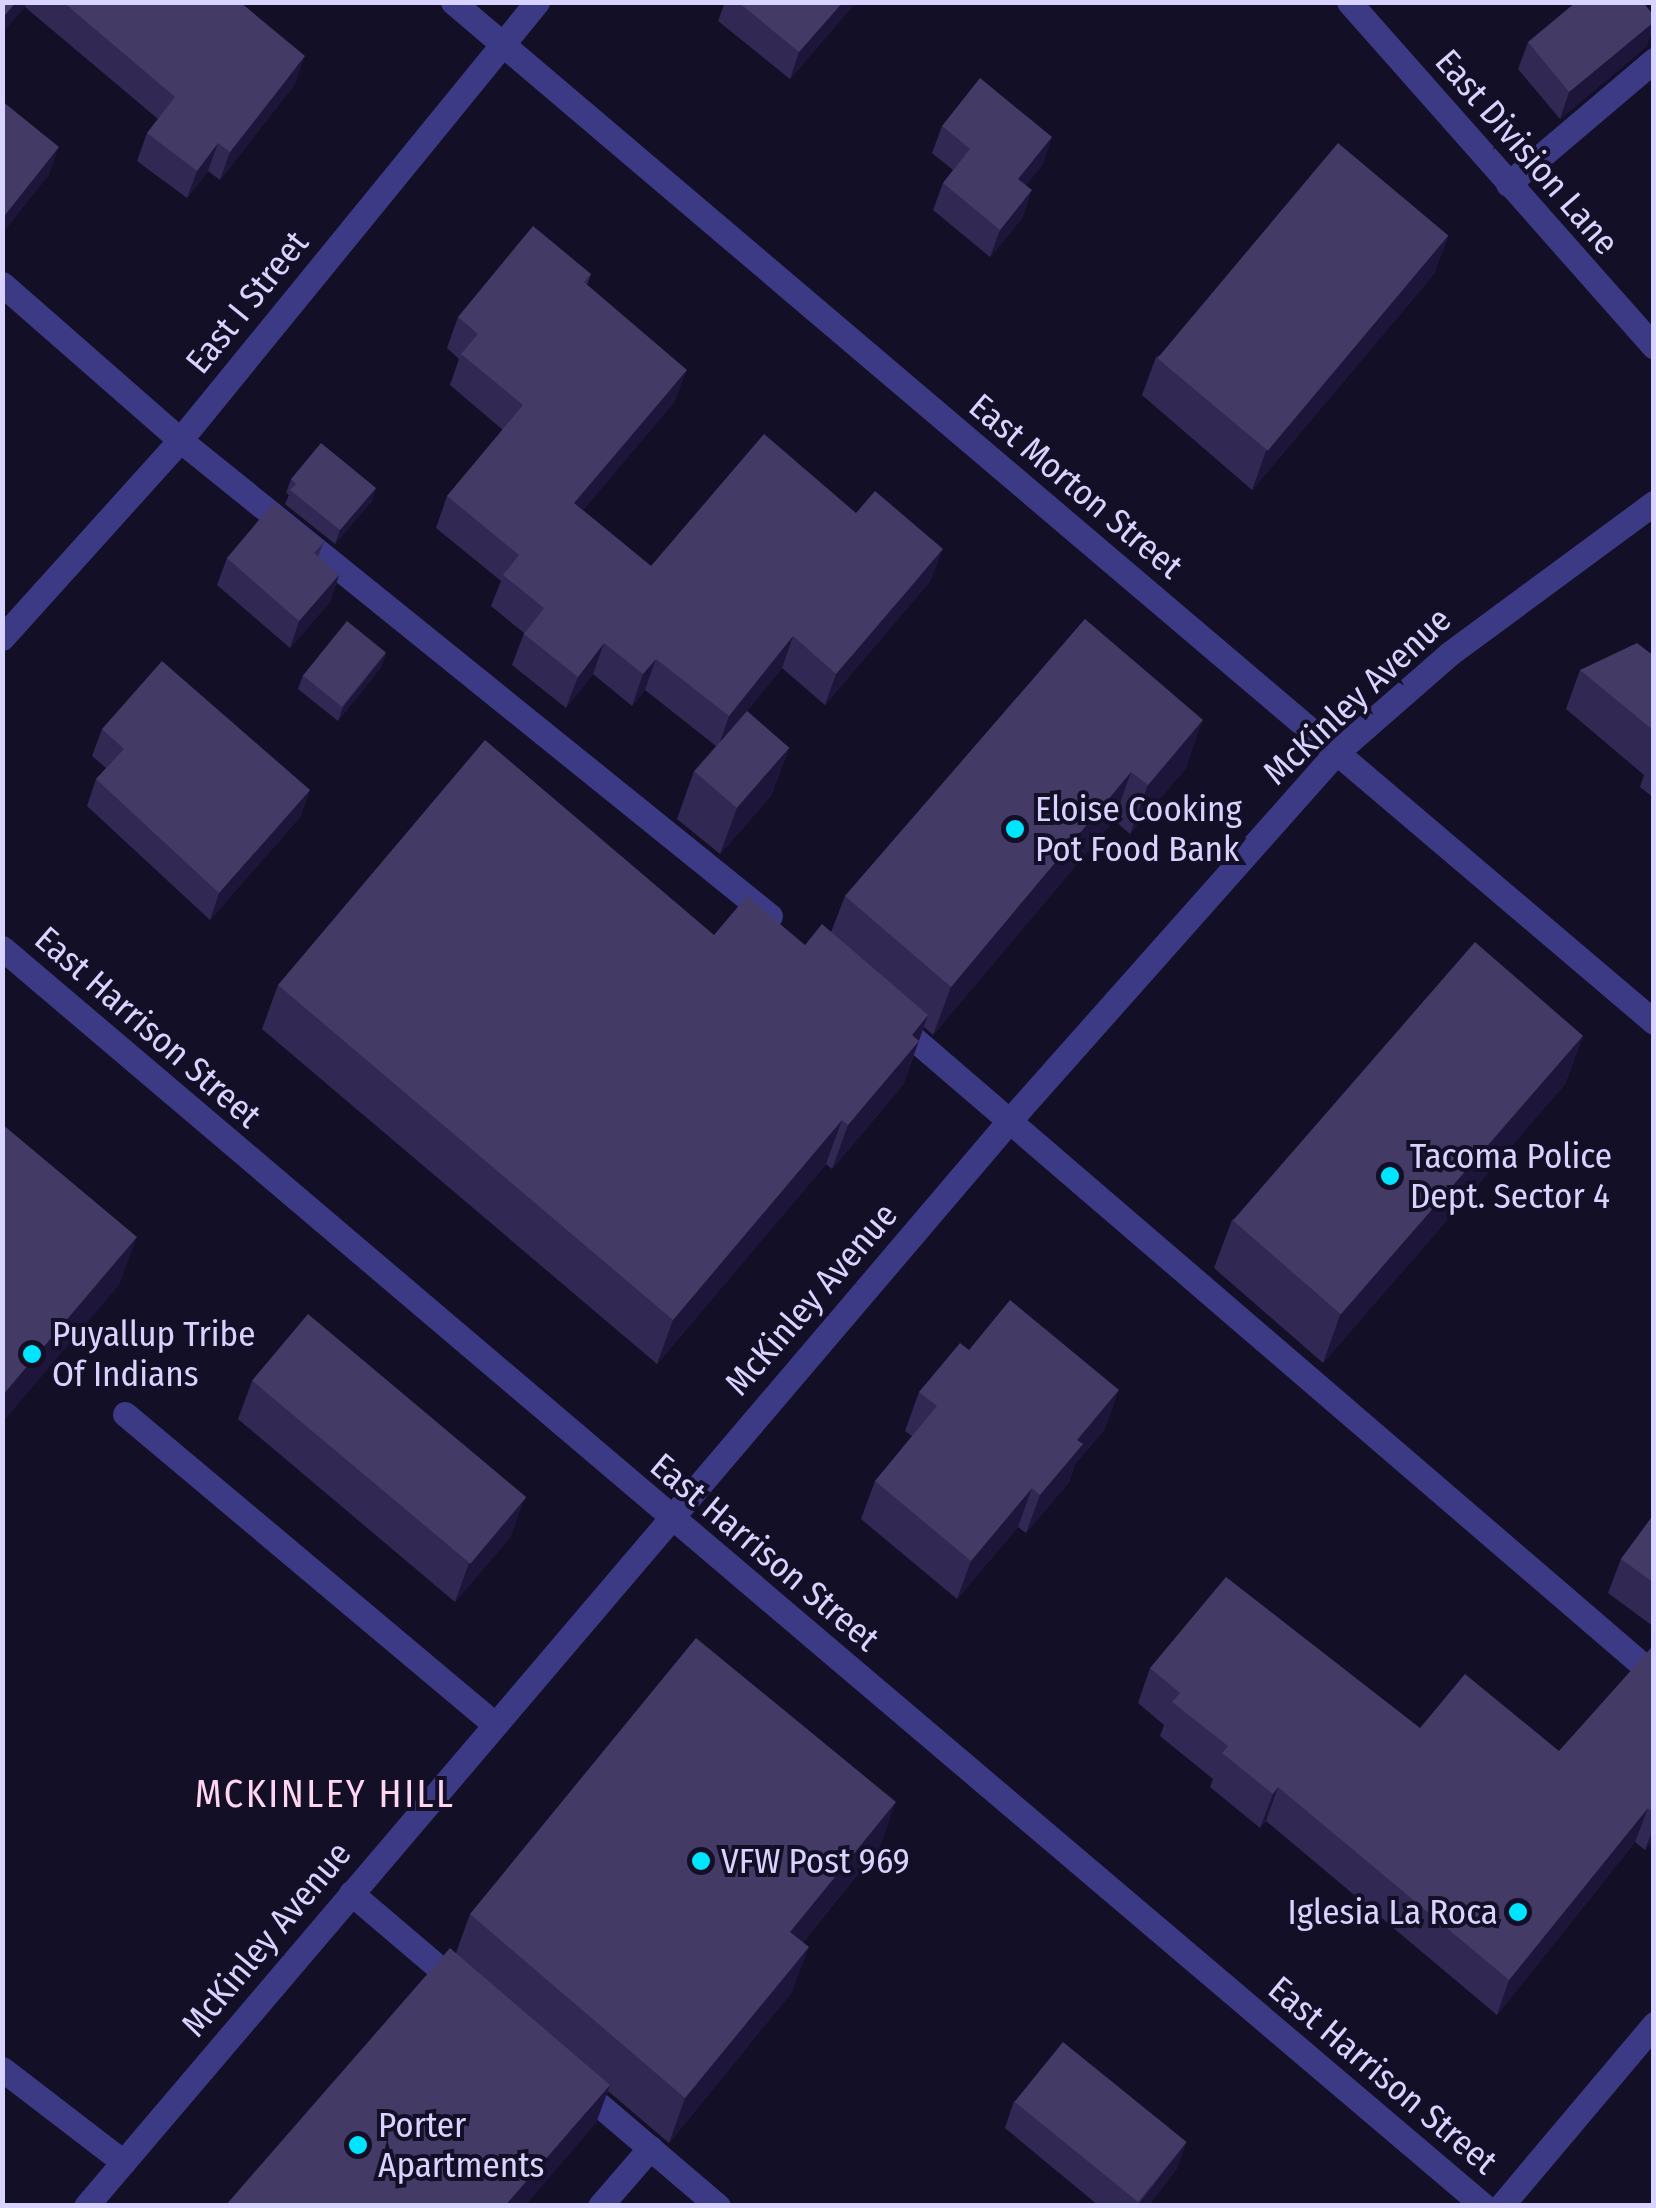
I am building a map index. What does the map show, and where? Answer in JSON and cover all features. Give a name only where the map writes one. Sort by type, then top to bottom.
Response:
[{"type":"street","name":"East Morton Street","points":[[453,2],[1654,1022]]},
{"type":"street","name":"East I Street","points":[[2,638],[180,440],[536,2]]},
{"type":"street","name":"East Division Lane","points":[[1349,2],[1654,347]]},
{"type":"street","points":[[1508,184],[1654,60]]},
{"type":"street","points":[[2,284],[180,440],[786,930]]},
{"type":"street","name":"McKinley Avenue","points":[[86,2206],[1010,1120],[1338,751],[1449,654],[1654,504]]},
{"type":"street","name":"East Harrison Street","points":[[2,948],[1484,2206]]},
{"type":"street","points":[[876,1006],[1654,1675]]},
{"type":"street","points":[[125,1414],[494,1724]]},
{"type":"street","points":[[351,1893],[486,2008]]},
{"type":"street","points":[[1501,2206],[1654,2024]]},
{"type":"street","points":[[2,2070],[122,2162]]},
{"type":"street","points":[[560,2072],[718,2206]]},
{"type":"street","points":[[600,2206],[650,2148]]},
{"type":"building","points":[[2,2],[16,2],[2,19]]},
{"type":"building","points":[[63,2],[240,2],[305,56],[230,152],[218,143],[197,171],[147,133],[175,97]]},
{"type":"building","points":[[738,2],[843,2],[799,52]]},
{"type":"building","points":[[1576,2],[1643,2],[1654,22],[1569,92],[1528,42]]},
{"type":"building","points":[[980,78],[1052,137],[1018,179],[1032,190],[1000,230],[943,183],[970,149],[942,126]]},
{"type":"building","points":[[2,101],[59,147],[2,219]]},
{"type":"building","points":[[1338,143],[1448,236],[1268,451],[1157,358]]},
{"type":"building","points":[[533,226],[591,274],[584,282],[687,370],[574,503],[651,566],[764,434],[856,513],[875,491],[943,549],[836,674],[793,636],[729,716],[656,659],[643,674],[604,643],[578,677],[524,634],[544,608],[503,575],[519,555],[447,496],[523,405],[461,354],[478,334],[458,317]]},
{"type":"building","points":[[321,443],[376,488],[340,530],[290,490],[296,484],[291,479]]},
{"type":"building","points":[[274,502],[324,542],[314,553],[339,575],[299,621],[227,558]]},
{"type":"building","points":[[1085,619],[1203,720],[1148,785],[1131,772],[951,987],[845,896]]},
{"type":"building","points":[[347,621],[386,652],[342,707],[303,675]]},
{"type":"building","points":[[1637,643],[1654,656],[1654,731],[1580,670]]},
{"type":"building","points":[[162,661],[310,790],[219,893],[96,779],[124,749],[102,729]]},
{"type":"building","points":[[747,711],[789,748],[737,808],[695,771]]},
{"type":"building","points":[[485,740],[714,935],[747,896],[805,945],[822,924],[928,1015],[912,1035],[919,1041],[848,1125],[842,1120],[673,1320],[278,985]]},
{"type":"building","name":"Tacoma Police Dept. Sector 4","points":[[1475,942],[1583,1036],[1341,1314],[1233,1220]]},
{"type":"building","points":[[2,1124],[137,1237],[2,1396]]},
{"type":"building","points":[[1010,1300],[1119,1390],[1077,1440],[1083,1444],[1040,1495],[1032,1488],[971,1561],[875,1481],[937,1406],[919,1392],[960,1343],[969,1350]]},
{"type":"building","points":[[308,1314],[526,1497],[470,1564],[252,1381]]},
{"type":"building","points":[[1654,1514],[1654,1583],[1621,1559]]},
{"type":"building","points":[[1226,1577],[1420,1728],[1465,1674],[1559,1751],[1654,1649],[1654,1813],[1648,1808],[1509,1980],[1278,1787],[1273,1794],[1222,1753],[1228,1746],[1172,1702],[1180,1693],[1150,1668]]},
{"type":"building","name":"VFW Post 969","points":[[696,1638],[896,1802],[790,1932],[809,1947],[685,2098],[470,1914]]},
{"type":"building","points":[[450,1948],[610,2085],[505,2206],[225,2206]]},
{"type":"building","points":[[1063,2042],[1187,2142],[1138,2202],[1015,2102]]},
{"type":"place","name":"Eloise Cooking Pot Food Bank","points":[[1015,829]]},
{"type":"place","name":"Tacoma Police Dept. Sector 4","points":[[1390,1176]]},
{"type":"place","name":"Puyallup Tribe Of Indians","points":[[32,1354]]},
{"type":"place","name":"VFW Post 969","points":[[701,1861]]},
{"type":"place","name":"Iglesia La Roca","points":[[1518,1912]]},
{"type":"place","name":"Porter Apartments","points":[[358,2145]]},
{"type":"district","name":"MCKINLEY HILL","points":[[325,1795]]}]
